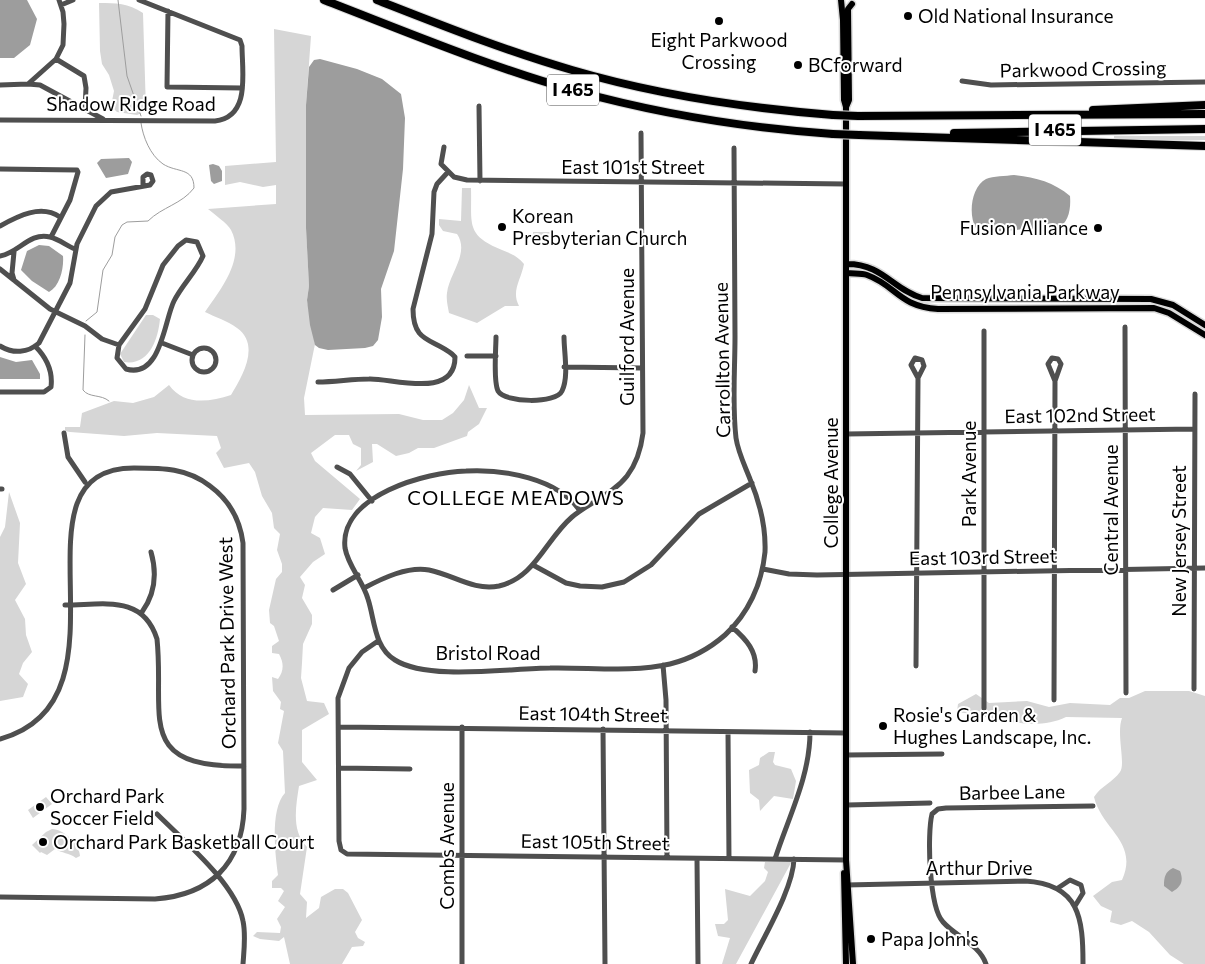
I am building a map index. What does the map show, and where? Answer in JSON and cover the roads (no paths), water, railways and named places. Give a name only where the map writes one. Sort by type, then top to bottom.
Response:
[{"type":"highway","name":"I 465","points":[[324,0],[522,74],[608,99],[725,122],[833,134],[905,136],[988,131],[1205,129]]},
{"type":"highway","name":"I 465","points":[[377,0],[526,56],[616,82],[720,103],[858,116],[1205,114]]},
{"type":"highway","points":[[1034,114],[1205,103]]},
{"type":"highway","points":[[905,136],[1205,146]]},
{"type":"main road","points":[[841,0],[846,4],[854,2]]},
{"type":"main road","name":"College Avenue","points":[[841,0],[844,100],[846,107],[847,264],[846,860],[853,964]]},
{"type":"main road","name":"College Avenue","points":[[846,107],[849,100],[848,9],[854,2]]},
{"type":"main road","name":"Pennsylvania Parkway","points":[[847,264],[869,266],[910,294],[926,299],[1151,299],[1173,305],[1205,325]]},
{"type":"main road","name":"Pennsylvania Parkway","points":[[847,274],[868,276],[906,301],[924,308],[1154,308],[1169,313],[1205,335]]},
{"type":"main road","name":"College Avenue","points":[[846,964],[847,885]]},
{"type":"street","points":[[28,84],[56,59],[63,44],[64,19],[60,2],[73,0]]},
{"type":"street","points":[[139,0],[168,10],[167,87],[242,88]]},
{"type":"street","name":"Shadow Ridge Road","points":[[0,120],[224,119],[239,106],[242,88],[242,46],[240,40],[168,10]]},
{"type":"street","points":[[56,59],[84,76],[86,108]]},
{"type":"street","name":"Parkwood Crossing","points":[[962,81],[991,85],[1205,82]]},
{"type":"street","points":[[0,85],[40,85],[86,108],[103,119]]},
{"type":"street","points":[[479,106],[480,181]]},
{"type":"street","name":"Guilford Avenue","points":[[580,510],[622,482],[635,463],[640,451],[643,433],[641,133]]},
{"type":"street","points":[[318,382],[368,378],[422,385],[438,382],[450,373],[455,358],[448,351],[426,341],[420,335],[413,319],[412,309],[432,234],[434,192],[437,184],[448,172],[441,164],[444,148]]},
{"type":"street","name":"Carrollton Avenue","points":[[663,665],[690,658],[703,651],[732,627],[754,596],[763,569],[765,549],[762,516],[739,450],[736,434],[734,148]]},
{"type":"street","points":[[0,169],[76,170],[78,172],[72,194],[51,237]]},
{"type":"street","name":"East 101st Street","points":[[448,172],[454,177],[480,181],[846,184]]},
{"type":"street","points":[[0,346],[17,352],[35,346],[44,336],[72,277],[75,249],[84,228],[103,198],[116,191],[143,186]]},
{"type":"street","points":[[0,226],[27,213],[49,211],[60,217]]},
{"type":"street","points":[[0,256],[14,252],[33,238],[51,237],[75,249]]},
{"type":"street","points":[[190,240],[199,244],[203,256],[170,309],[162,344],[152,359],[134,370],[126,369],[118,360],[117,351],[119,345],[145,309],[163,265],[178,246],[190,240]]},
{"type":"street","points":[[14,252],[12,273],[14,280]]},
{"type":"street","points":[[0,269],[55,312],[85,326],[102,339],[119,345]]},
{"type":"street","name":"Central Avenue","points":[[1125,328],[1126,693]]},
{"type":"street","name":"Park Avenue","points":[[984,331],[984,708]]},
{"type":"street","points":[[496,337],[496,385],[501,394],[512,400],[554,399],[559,396],[564,389],[564,337]]},
{"type":"street","points":[[162,344],[193,355]]},
{"type":"street","points":[[0,392],[46,394],[51,387],[52,380],[49,366],[35,346]]},
{"type":"street","points":[[200,349],[209,349],[216,357],[214,365],[208,371],[199,370],[194,365],[193,355],[200,349]]},
{"type":"street","points":[[468,356],[496,356]]},
{"type":"street","points":[[564,367],[642,368]]},
{"type":"street","points":[[916,666],[918,378]]},
{"type":"street","points":[[1054,700],[1055,381]]},
{"type":"street","name":"New Jersey Street","points":[[1194,394],[1194,688]]},
{"type":"street","name":"East 102nd Street","points":[[846,434],[1194,429]]},
{"type":"street","points":[[64,433],[68,457],[85,482]]},
{"type":"street","points":[[337,467],[350,474],[372,501]]},
{"type":"street","name":"Orchard Park Drive West","points":[[80,487],[101,473],[121,468],[178,470],[192,474],[208,484],[223,497],[232,508],[240,528],[243,543],[244,766],[241,832],[234,852],[218,876]]},
{"type":"street","name":"Bristol Road","points":[[580,510],[567,495],[550,486],[512,475],[479,471],[442,473],[420,477],[392,488],[372,501],[353,519],[346,533],[347,556],[364,588],[378,641],[385,652],[398,662],[410,667],[435,670],[634,668],[663,665]]},
{"type":"street","points":[[534,564],[566,582],[580,586],[602,587],[624,582],[650,565],[699,514],[752,483]]},
{"type":"street","points":[[364,588],[405,571],[420,569],[434,571],[474,586],[493,587],[520,578],[534,564],[562,527],[580,510]]},
{"type":"street","points":[[0,739],[15,734],[34,722],[56,693],[65,666],[64,541]]},
{"type":"street","points":[[142,612],[150,597],[154,583],[154,567],[151,552]]},
{"type":"street","name":"East 103rd Street","points":[[763,569],[798,574],[846,574],[1205,568]]},
{"type":"street","points":[[333,590],[358,576]]},
{"type":"street","points":[[65,605],[124,605],[142,612],[153,628],[156,639],[158,719],[167,742],[176,753],[191,762],[207,765],[244,766]]},
{"type":"street","points":[[732,627],[752,648],[755,655],[755,671]]},
{"type":"street","points":[[378,641],[368,647],[354,662],[344,678],[338,698],[339,768],[410,769]]},
{"type":"street","points":[[663,665],[666,700],[667,858]]},
{"type":"street","name":"East 104th Street","points":[[338,727],[846,733]]},
{"type":"street","name":"Combs Avenue","points":[[462,727],[462,964]]},
{"type":"street","points":[[603,729],[605,964]]},
{"type":"street","points":[[728,732],[729,859]]},
{"type":"street","points":[[775,859],[798,793],[809,748],[810,732]]},
{"type":"street","points":[[846,755],[942,754]]},
{"type":"street","name":"East 105th Street","points":[[339,768],[339,840],[341,850],[344,853],[358,856],[846,860]]},
{"type":"street","points":[[847,805],[930,803]]},
{"type":"street","name":"Barbee Lane","points":[[932,882],[932,814],[938,809],[1093,806]]},
{"type":"street","points":[[157,814],[218,876],[235,899],[243,919],[243,964]]},
{"type":"street","points":[[697,859],[698,964]]},
{"type":"street","points":[[750,964],[785,890],[794,859]]},
{"type":"street","points":[[0,897],[168,898],[188,893],[218,876]]},
{"type":"street","points":[[1058,888],[1070,880],[1081,885],[1083,893],[1075,906]]},
{"type":"street","name":"Arthur Drive","points":[[847,885],[1025,881],[1044,883],[1058,888],[1075,906],[1083,931],[1084,964]]},
{"type":"street","points":[[932,882],[932,897],[937,914],[944,923],[975,947],[986,964]]},
{"type":"waterway","points":[[118,0],[127,76],[141,116]]},
{"type":"waterway","points":[[86,321],[97,312],[103,270],[112,255],[115,237],[122,225],[127,222],[148,221],[159,212],[184,198],[194,188],[193,181],[188,174],[168,167],[154,156],[145,140],[141,123]]},
{"type":"waterway","points":[[85,335],[83,390],[88,394],[102,397],[109,401]]},
{"type":"place","name":"Old National Insurance","points":[[908,16]]},
{"type":"place","name":"Eight Parkwood Crossing","points":[[719,21]]},
{"type":"place","name":"BCforward","points":[[798,65]]},
{"type":"place","name":"Korean Presbyterian Church","points":[[502,227]]},
{"type":"place","name":"Fusion Alliance","points":[[1098,228]]},
{"type":"place","name":"Rosie's Garden & Hughes Landscape, Inc.","points":[[883,726]]},
{"type":"place","name":"Orchard Park Soccer Field","points":[[40,807]]},
{"type":"place","name":"Orchard Park Basketball Court","points":[[43,842]]},
{"type":"place","name":"Papa John's","points":[[871,939]]},
{"type":"district","name":"COLLEGE MEADOWS","points":[[516,498]]}]
